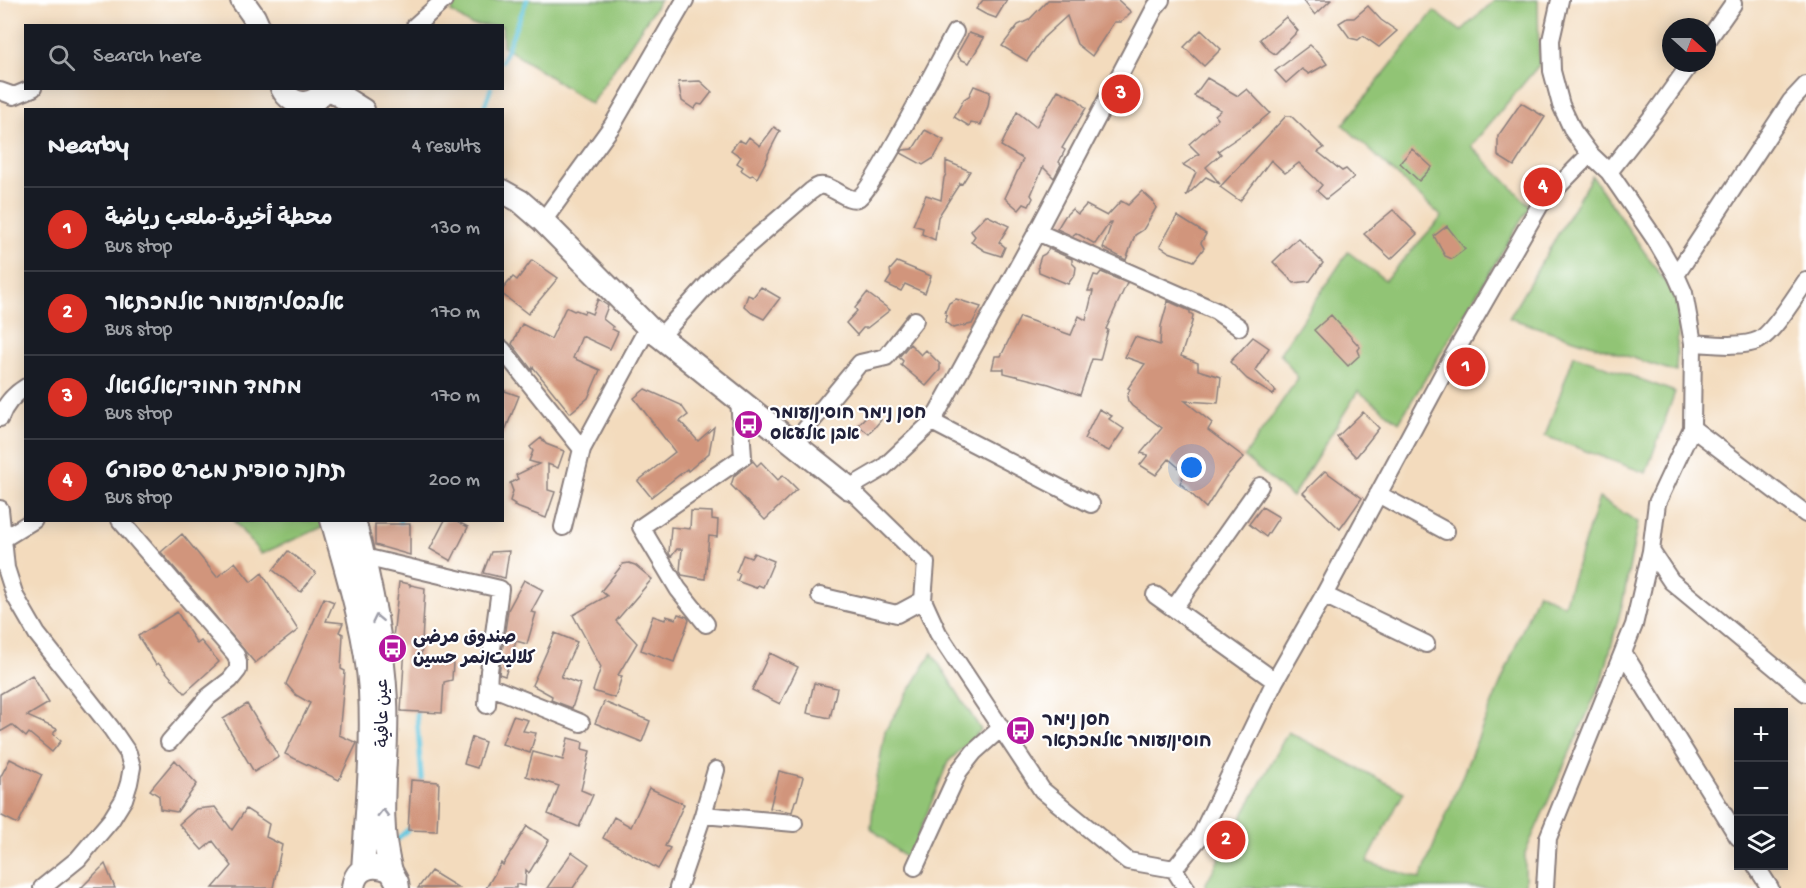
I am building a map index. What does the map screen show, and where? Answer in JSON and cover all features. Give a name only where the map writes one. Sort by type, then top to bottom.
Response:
[{"type":"main road","points":[[290,101],[310,103],[324,90]]},
{"type":"main road","points":[[329,90],[360,108]]},
{"type":"main road","points":[[504,192],[520,201],[543,221],[654,332],[849,488]]},
{"type":"main road","name":"عين عافية","points":[[333,522],[358,617],[370,689],[370,737],[358,879]]},
{"type":"main road","name":"عين عافية","points":[[355,522],[364,557],[381,646],[386,703],[383,827],[387,856],[395,880]]},
{"type":"main road","points":[[358,879],[375,866],[382,867],[395,880]]},
{"type":"street","points":[[417,24],[444,0]]},
{"type":"street","points":[[543,221],[612,126],[685,0]]},
{"type":"street","points":[[1545,888],[1548,838],[1634,625],[1651,551],[1657,503],[1692,428],[1693,344],[1684,293],[1655,239],[1609,172],[1590,154],[1573,131],[1560,105],[1552,71],[1551,40],[1560,0]]},
{"type":"street","points":[[1156,2],[1037,232],[932,422],[883,468],[849,488],[926,563],[923,600],[938,633],[1042,790],[1128,861],[1174,869],[1186,888]]},
{"type":"street","points":[[1716,28],[1733,4]]},
{"type":"street","points":[[563,527],[582,448],[654,332],[724,266],[811,191],[820,186],[827,187],[853,199],[859,198],[867,190],[955,32]]},
{"type":"street","points":[[1609,172],[1685,72]]},
{"type":"street","points":[[1676,275],[1791,101],[1806,85]]},
{"type":"street","points":[[0,91],[14,96],[28,90]]},
{"type":"street","points":[[1174,869],[1200,837],[1275,681],[1446,370],[1540,206],[1590,154]]},
{"type":"street","points":[[1037,232],[1216,311],[1239,327]]},
{"type":"street","points":[[1693,344],[1732,345],[1760,340],[1772,328],[1806,281]]},
{"type":"street","points":[[794,443],[860,363],[886,357],[915,320]]},
{"type":"street","points":[[504,352],[582,448]]},
{"type":"street","points":[[2,409],[17,392],[24,388]]},
{"type":"street","points":[[706,624],[678,589],[641,526],[743,457],[739,399]]},
{"type":"street","points":[[932,422],[1091,504]]},
{"type":"street","points":[[1692,428],[1806,514]]},
{"type":"street","points":[[1174,608],[1260,486]]},
{"type":"street","points":[[1378,494],[1446,531]]},
{"type":"street","points":[[0,509],[6,568],[15,596],[37,634],[111,728],[128,753],[132,767],[124,799],[111,820],[78,859],[42,888]]},
{"type":"street","points":[[3,539],[30,522]]},
{"type":"street","points":[[122,522],[236,655],[238,662],[238,670],[230,680],[208,697],[169,742]]},
{"type":"street","points":[[1651,551],[1671,581],[1806,693]]},
{"type":"street","points":[[364,557],[500,590],[489,671],[487,705]]},
{"type":"street","points":[[1324,595],[1426,644]]},
{"type":"street","points":[[820,596],[897,614],[923,600]]},
{"type":"street","points":[[1155,596],[1275,681]]},
{"type":"street","points":[[1623,652],[1734,831]]},
{"type":"street","points":[[489,686],[581,723]]},
{"type":"street","points":[[915,867],[959,771],[974,752],[1001,728]]},
{"type":"street","points":[[678,888],[716,770]]},
{"type":"street","points":[[703,815],[794,823]]},
{"type":"street","points":[[1759,870],[1770,888]]},
{"type":"green space","points":[[456,0],[660,0],[591,104],[504,47],[504,24],[469,24],[451,12]]},
{"type":"green space","points":[[1495,0],[1538,0],[1539,65],[1471,146],[1530,206],[1399,422],[1358,391],[1292,497],[1244,457],[1298,378],[1280,353],[1348,252],[1385,280],[1442,217],[1343,125],[1434,11],[1461,31]]},
{"type":"green space","points":[[1592,176],[1679,302],[1676,372],[1509,318]]},
{"type":"green space","points":[[1574,355],[1675,392],[1646,473],[1545,436]]},
{"type":"green space","points":[[1599,498],[1638,522],[1623,601],[1603,678],[1525,853],[1525,888],[1206,888],[1205,885],[1288,732],[1404,792],[1367,862],[1420,879],[1538,592],[1564,605]]},
{"type":"green space","points":[[235,522],[334,522],[261,554]]},
{"type":"green space","points":[[932,653],[981,730],[948,762],[908,860],[871,828],[874,795],[885,731]]},
{"type":"building","points":[[983,0],[1007,0],[996,18],[976,9]]},
{"type":"building","points":[[1048,0],[1118,0],[1131,12],[1121,22],[1114,22],[1092,56],[1077,44],[1067,16],[1043,38],[1027,61],[1002,46],[1018,25],[1029,20]]},
{"type":"building","points":[[1303,0],[1331,0],[1315,15]]},
{"type":"building","points":[[1368,6],[1381,20],[1397,31],[1379,47],[1363,36],[1358,40],[1350,38],[1339,23],[1347,18],[1354,18]]},
{"type":"building","points":[[1286,17],[1298,31],[1275,54],[1260,39]]},
{"type":"building","points":[[1201,30],[1221,49],[1204,66],[1184,47]]},
{"type":"building","points":[[969,33],[984,38],[969,63],[960,59],[957,54]]},
{"type":"building","points":[[1310,45],[1327,64],[1309,74],[1302,69],[1286,83],[1275,71]]},
{"type":"building","points":[[1207,78],[1238,96],[1247,89],[1270,113],[1218,151],[1221,154],[1206,167],[1220,184],[1206,177],[1186,196],[1196,172],[1183,165],[1199,154],[1189,144],[1218,119],[1215,115],[1221,110],[1194,96]]},
{"type":"building","points":[[700,81],[712,92],[702,105],[698,104],[694,109],[682,101],[678,82]]},
{"type":"building","points":[[974,86],[990,92],[981,125],[971,123],[969,126],[954,117]]},
{"type":"building","points":[[1058,90],[1078,100],[1086,108],[1062,148],[1065,150],[1054,178],[1043,167],[1031,195],[1033,198],[1029,206],[1024,204],[1019,210],[1005,198],[1023,159],[1001,146],[1017,112],[1036,127]]},
{"type":"building","points":[[1521,103],[1545,117],[1514,166],[1498,156],[1498,136]]},
{"type":"building","points":[[1286,116],[1291,116],[1324,148],[1318,152],[1342,171],[1346,169],[1354,177],[1326,199],[1317,191],[1322,185],[1299,163],[1285,173],[1271,160],[1240,201],[1220,187]]},
{"type":"building","points":[[774,127],[780,131],[768,157],[757,178],[750,176],[741,170],[743,167],[737,163],[741,157],[731,150],[739,140],[745,143],[749,137],[760,146]]},
{"type":"building","points":[[925,130],[944,140],[934,158],[923,165],[901,153],[903,150],[913,149]]},
{"type":"building","points":[[1412,149],[1432,167],[1419,181],[1400,163]]},
{"type":"building","points":[[946,161],[970,171],[938,217],[935,240],[922,234],[923,228],[913,225],[926,195],[941,200]]},
{"type":"building","points":[[1142,191],[1153,201],[1156,208],[1143,230],[1135,235],[1126,260],[1103,248],[1112,222],[1095,244],[1076,233],[1072,236],[1057,229],[1072,209],[1078,214],[1086,205],[1107,216],[1121,201],[1128,205]]},
{"type":"building","points":[[1393,210],[1417,234],[1391,259],[1364,234]]},
{"type":"building","points":[[986,215],[1009,226],[999,242],[1005,247],[1001,256],[985,251],[971,242],[975,236],[971,231]]},
{"type":"building","points":[[1177,216],[1206,234],[1201,243],[1204,248],[1194,261],[1169,252],[1160,246]]},
{"type":"building","points":[[1447,226],[1465,249],[1452,259],[1445,256],[1434,236]]},
{"type":"building","points":[[1298,238],[1323,263],[1310,281],[1294,283],[1273,262]]},
{"type":"building","points":[[1049,249],[1072,259],[1076,267],[1075,274],[1068,284],[1039,272],[1038,265],[1041,256]]},
{"type":"building","points":[[532,260],[558,278],[528,314],[504,296],[504,288],[513,277],[517,280]]},
{"type":"building","points":[[897,262],[931,276],[925,293],[905,284],[901,291],[886,284],[891,276],[890,270]]},
{"type":"building","points":[[1101,272],[1127,283],[1106,329],[1108,330],[1100,360],[1092,359],[1080,395],[1049,384],[1004,373],[1004,369],[992,369],[995,356],[1001,356],[1020,317],[1071,335],[1079,316],[1086,320],[1093,291],[1088,291],[1094,275],[1098,276]]},
{"type":"building","points":[[761,287],[780,298],[764,319],[744,306],[748,295],[753,297]]},
{"type":"building","points":[[867,293],[890,310],[867,328],[863,328],[857,335],[846,323],[857,311],[855,308]]},
{"type":"building","points":[[598,299],[608,306],[603,319],[618,332],[610,349],[582,336],[573,358],[600,370],[588,398],[570,413],[512,344],[522,324],[551,339],[566,307],[592,314]]},
{"type":"building","points":[[956,299],[981,307],[972,324],[953,328],[945,322],[947,316],[945,312],[949,303]]},
{"type":"building","points":[[1168,301],[1190,311],[1193,315],[1181,356],[1198,363],[1198,370],[1221,377],[1218,403],[1185,401],[1212,423],[1208,430],[1244,457],[1225,478],[1206,508],[1180,483],[1185,473],[1169,459],[1156,475],[1140,465],[1148,455],[1141,453],[1162,428],[1132,406],[1127,396],[1130,389],[1128,388],[1145,364],[1125,357],[1135,337],[1160,345],[1161,326]]},
{"type":"building","points":[[1331,315],[1360,347],[1358,350],[1360,355],[1348,366],[1314,330]]},
{"type":"building","points":[[1253,337],[1269,348],[1255,370],[1276,391],[1273,395],[1247,379],[1230,362]]},
{"type":"building","points":[[910,344],[921,355],[926,350],[940,364],[940,370],[926,386],[901,365],[903,361],[899,357]]},
{"type":"building","points":[[645,389],[681,405],[688,415],[680,421],[698,441],[714,427],[709,453],[651,497],[638,481],[675,452],[634,398]]},
{"type":"building","points":[[504,391],[519,396],[504,434]]},
{"type":"building","points":[[1099,409],[1112,416],[1109,419],[1124,429],[1109,451],[1084,439]]},
{"type":"building","points":[[871,411],[881,420],[869,434],[858,425]]},
{"type":"building","points":[[1363,412],[1379,428],[1356,457],[1337,437]]},
{"type":"building","points":[[541,438],[546,444],[564,451],[558,468],[548,464],[548,490],[555,492],[546,518],[514,506],[515,504],[510,501],[513,491],[510,483],[518,479],[516,475],[539,464],[529,461],[533,451],[530,447]]},
{"type":"building","points":[[753,461],[757,466],[761,462],[778,480],[783,475],[797,489],[765,520],[731,485],[734,476]]},
{"type":"building","points":[[1325,471],[1362,498],[1340,529],[1303,493]]},
{"type":"building","points":[[1262,507],[1279,517],[1266,537],[1249,524]]},
{"type":"building","points":[[691,511],[712,512],[712,519],[718,520],[717,537],[709,536],[705,579],[682,575],[680,571],[682,549],[677,549],[671,557],[669,553],[671,527],[690,529]]},
{"type":"building","points":[[444,522],[459,522],[468,527],[451,561],[430,549]]},
{"type":"building","points":[[375,524],[410,524],[410,555],[375,545]]},
{"type":"building","points":[[182,534],[217,577],[235,562],[251,582],[262,573],[298,630],[255,663],[161,552]]},
{"type":"building","points":[[288,551],[316,573],[301,592],[273,570]]},
{"type":"building","points":[[509,551],[505,578],[483,573],[491,552]]},
{"type":"building","points":[[754,553],[774,561],[763,587],[758,585],[756,588],[737,581],[740,574],[736,572],[743,555],[751,558]]},
{"type":"building","points":[[629,563],[652,579],[616,621],[637,643],[618,675],[622,676],[615,698],[593,691],[601,667],[573,615],[607,596],[601,591],[623,564]]},
{"type":"building","points":[[524,580],[543,590],[531,612],[536,613],[527,644],[516,641],[505,676],[499,674],[508,610]]},
{"type":"building","points":[[399,582],[425,588],[421,660],[453,662],[452,680],[444,682],[442,713],[401,711],[405,646],[394,644],[393,638]]},
{"type":"building","points":[[324,598],[334,602],[326,621],[343,623],[339,632],[343,634],[341,669],[345,671],[339,735],[357,743],[339,780],[285,754],[310,703],[296,695],[286,684]]},
{"type":"building","points":[[177,612],[197,644],[201,641],[219,662],[185,693],[158,663],[156,665],[138,636]]},
{"type":"building","points":[[678,614],[689,620],[674,662],[641,650],[653,616],[665,620],[666,616],[676,619]]},
{"type":"building","points":[[555,633],[577,642],[561,677],[580,684],[572,708],[551,700],[552,696],[532,685]]},
{"type":"building","points":[[770,653],[798,667],[780,704],[752,690]]},
{"type":"building","points":[[32,675],[49,703],[27,716],[57,729],[53,734],[61,741],[52,752],[29,733],[26,737],[12,725],[0,732],[0,694]]},
{"type":"building","points":[[814,683],[837,688],[830,718],[807,713]]},
{"type":"building","points":[[604,702],[650,721],[642,742],[595,723]]},
{"type":"building","points":[[247,704],[279,757],[254,772],[223,719]]},
{"type":"building","points":[[513,716],[528,720],[523,731],[536,733],[530,753],[502,744]]},
{"type":"building","points":[[472,737],[485,742],[477,768],[464,764]]},
{"type":"building","points":[[568,738],[583,742],[582,749],[590,751],[581,790],[593,795],[579,827],[548,814],[559,786],[526,776],[533,752],[563,760]]},
{"type":"building","points":[[10,759],[42,775],[18,824],[0,815],[0,778]]},
{"type":"building","points":[[175,760],[197,784],[177,812],[160,809],[159,796],[150,790]]},
{"type":"building","points":[[779,771],[803,777],[792,812],[770,808]]},
{"type":"building","points":[[411,780],[439,782],[437,831],[408,830]]},
{"type":"building","points":[[649,788],[684,804],[665,846],[670,848],[658,869],[603,838],[614,817],[631,827]]},
{"type":"building","points":[[215,807],[232,830],[246,809],[269,824],[266,837],[282,845],[273,888],[213,888],[232,866],[213,841],[202,850],[179,824],[196,809]]},
{"type":"building","points":[[527,826],[549,840],[529,873],[526,870],[525,886],[516,884],[516,888],[486,888],[501,863],[503,865]]},
{"type":"building","points":[[572,852],[589,864],[573,888],[547,888]]},
{"type":"building","points":[[105,864],[115,888],[81,888]]},
{"type":"building","points":[[431,871],[459,888],[418,888]]},
{"type":"waterway","points":[[504,56],[527,0]]},
{"type":"waterway","points":[[484,108],[490,90]]},
{"type":"waterway","points":[[400,522],[401,530]]},
{"type":"waterway","points":[[416,706],[422,784]]},
{"type":"waterway","points":[[394,842],[412,826]]},
{"type":"place","name":"מחמד חמודי/אלטואל","points":[[1121,94]]},
{"type":"place","name":"תחנה סופית מגרש ספורט","points":[[1543,187]]},
{"type":"place","name":"محطة أخيرة-ملعب رياضة","points":[[1466,367]]},
{"type":"place","name":"חסן נימר חוסין/עומר אבן אלעאס","points":[[749,424]]},
{"type":"place","name":"صندوق مرضى كلاليت/نمر حسين","points":[[392,648]]},
{"type":"place","name":"חסן נימר חוסין/עומר אלמכתאר","points":[[1021,731]]},
{"type":"place","name":"אלבסליה/עומר אלמכתאר","points":[[1226,840]]}]
